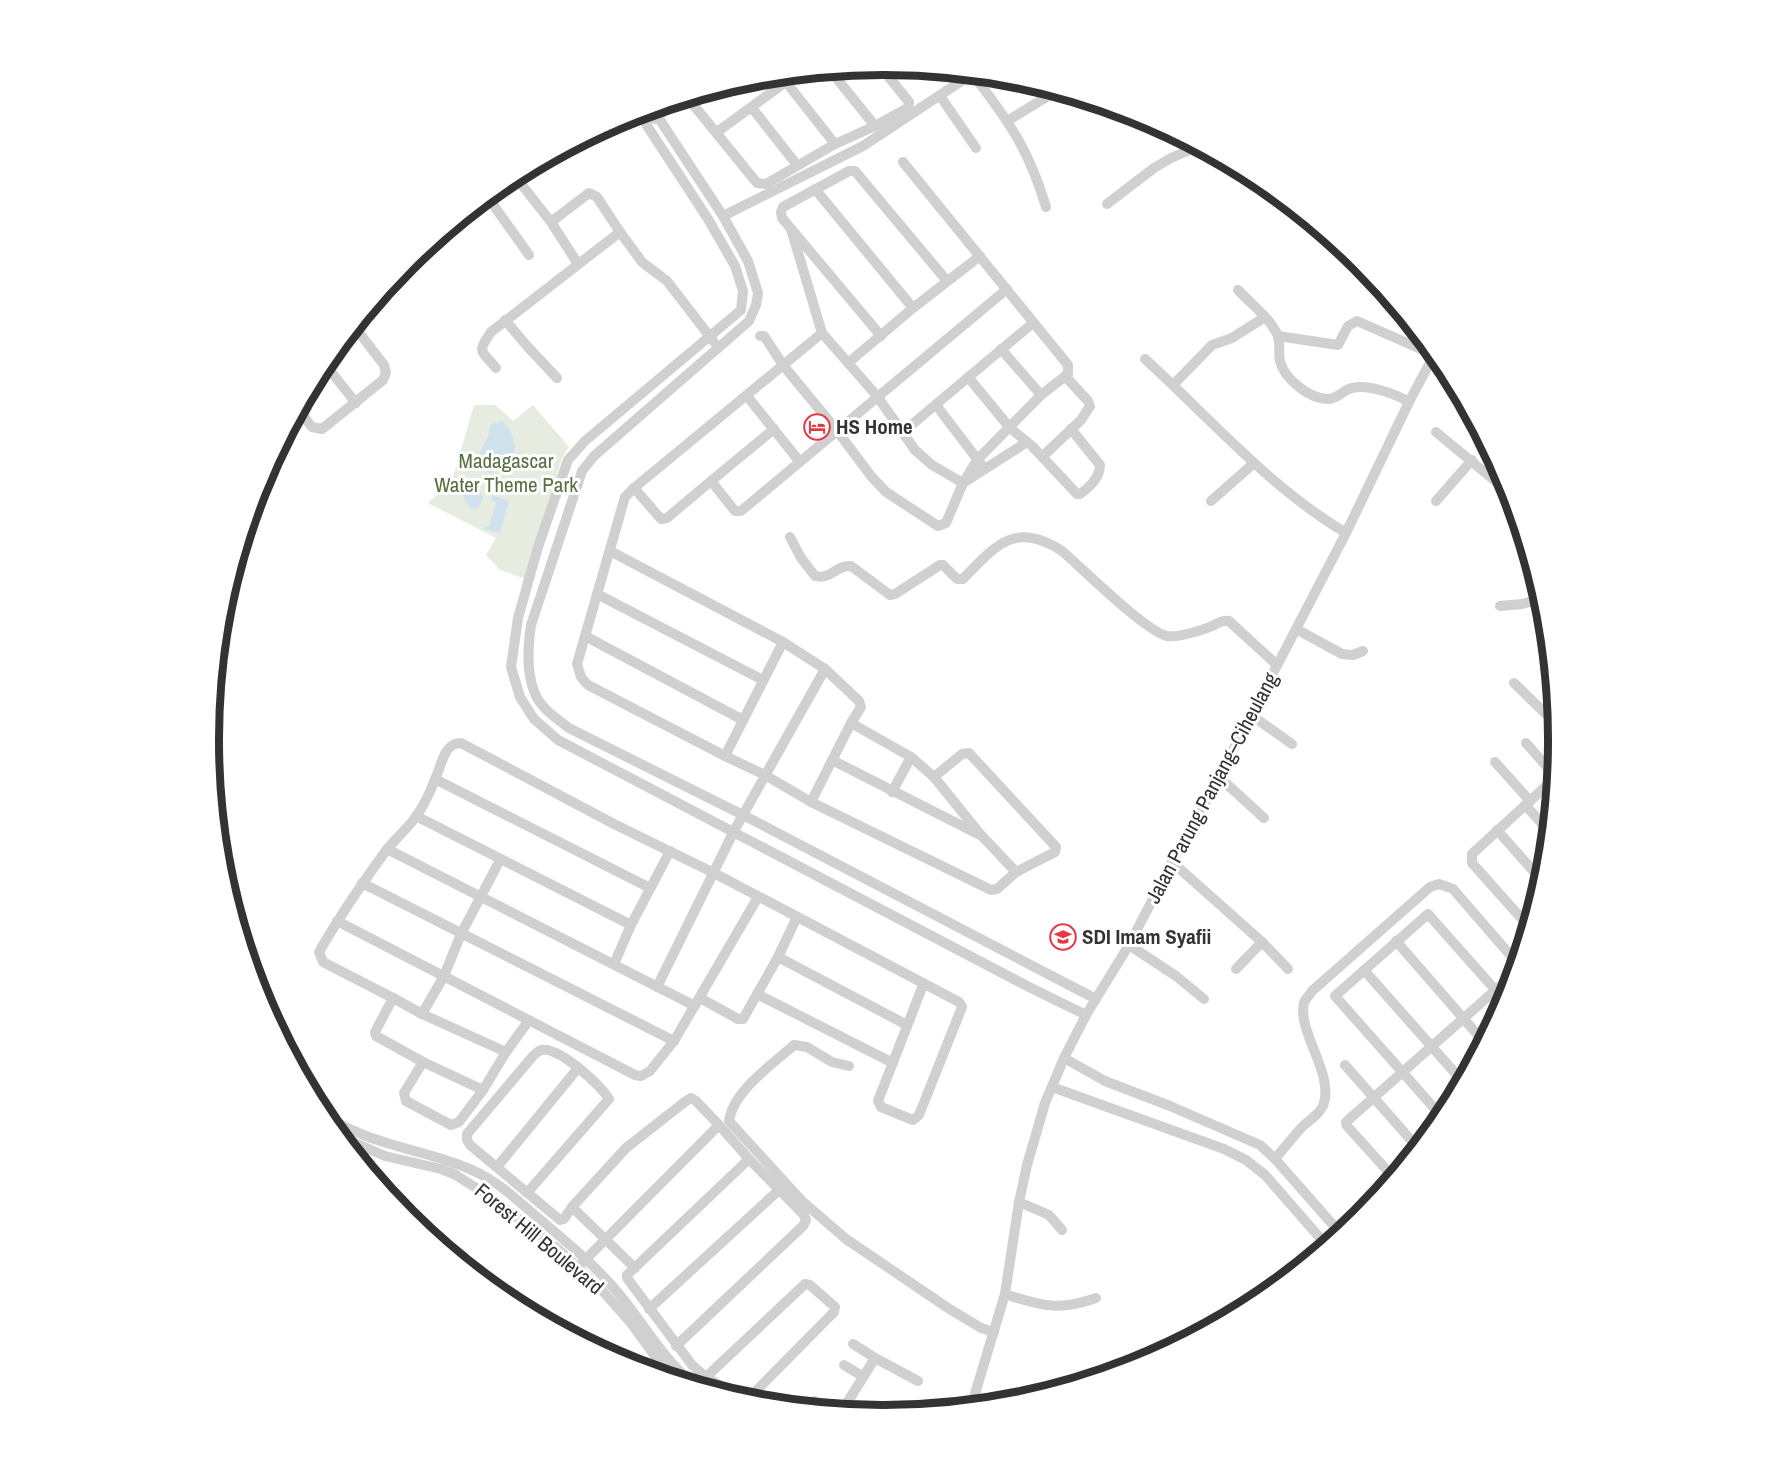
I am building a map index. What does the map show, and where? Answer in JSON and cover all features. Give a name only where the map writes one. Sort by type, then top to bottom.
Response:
[{"type":"street","points":[[692,103],[757,183],[766,184],[835,144],[908,108],[909,102],[887,75]]},
{"type":"street","points":[[835,77],[875,126]]},
{"type":"street","points":[[723,216],[863,146],[963,80]]},
{"type":"street","points":[[978,82],[1007,121],[1029,159],[1046,207]]},
{"type":"street","points":[[717,132],[785,83]]},
{"type":"street","points":[[787,83],[835,144]]},
{"type":"street","points":[[940,96],[976,148]]},
{"type":"street","points":[[1007,121],[1048,96]]},
{"type":"street","points":[[752,108],[797,165]]},
{"type":"street","points":[[657,115],[723,216],[748,261],[758,293],[756,305],[749,321],[594,456],[582,471],[531,625],[528,660],[534,692],[549,713],[569,728],[743,815],[1096,999]]},
{"type":"street","points":[[646,124],[651,117]]},
{"type":"street","points":[[644,120],[708,219],[735,267],[742,291],[741,310],[759,336],[764,336],[771,350],[886,492],[938,526],[946,523],[963,483],[977,460],[1069,370],[1068,365],[903,162]]},
{"type":"street","points":[[1107,204],[1154,168],[1190,150]]},
{"type":"street","points":[[881,336],[782,218],[783,207],[849,171],[855,171],[947,281]]},
{"type":"street","points":[[520,183],[551,222],[578,264]]},
{"type":"street","points":[[814,189],[913,308]]},
{"type":"street","points":[[551,222],[589,193],[597,197],[642,262],[667,281],[718,347]]},
{"type":"street","points":[[492,203],[529,255]]},
{"type":"street","points":[[791,229],[822,333],[877,396],[915,450],[923,458],[963,483]]},
{"type":"street","points":[[496,368],[481,351],[481,347],[491,332],[620,232]]},
{"type":"street","points":[[848,363],[980,256]]},
{"type":"street","points":[[711,481],[735,511],[741,511],[1007,289]]},
{"type":"street","points":[[1238,290],[1265,317],[1278,336],[1281,367],[1298,386],[1328,399],[1338,397],[1354,387],[1389,392],[1409,402]]},
{"type":"street","points":[[741,310],[585,441],[568,460],[538,547],[518,618],[511,668],[520,697],[534,719],[558,740],[1029,987],[1086,1014]]},
{"type":"street","points":[[1173,385],[1212,345],[1235,337],[1265,317]]},
{"type":"street","points":[[505,320],[557,378]]},
{"type":"street","points":[[1278,336],[1338,345],[1348,326],[1357,321],[1420,348]]},
{"type":"street","points":[[903,432],[1033,323]]},
{"type":"street","points":[[303,416],[312,427],[322,429],[383,380],[386,373],[384,365],[359,332]]},
{"type":"street","points":[[822,333],[625,497],[577,664],[581,677],[588,685],[765,775],[811,802],[991,890],[997,889],[1016,872],[1055,852],[1056,846],[969,753],[962,754],[934,777]]},
{"type":"street","points":[[1000,350],[1041,395]]},
{"type":"street","points":[[1145,360],[1253,464],[1320,517],[1346,533]]},
{"type":"street","name":"Jalan Parung Panjang–Ciheulang","points":[[974,1398],[1005,1294],[1027,1165],[1045,1103],[1064,1058],[1086,1014],[1129,945],[1219,777],[1346,533],[1409,402],[1431,364]]},
{"type":"street","points":[[331,371],[356,403]]},
{"type":"street","points":[[1042,457],[1081,420],[1090,406],[1065,376]]},
{"type":"street","points":[[968,377],[1010,428],[1027,442],[1077,494],[1084,492],[1095,480],[1100,471],[1100,465],[1071,429]]},
{"type":"street","points":[[747,396],[800,462]]},
{"type":"street","points":[[936,405],[985,469]]},
{"type":"street","points":[[634,488],[661,519],[664,519],[774,429]]},
{"type":"street","points":[[1436,432],[1496,481]]},
{"type":"street","points":[[963,483],[1027,442]]},
{"type":"street","points":[[1436,501],[1472,460]]},
{"type":"street","points":[[1211,501],[1253,464]]},
{"type":"street","points":[[790,537],[801,558],[815,576],[827,577],[843,566],[851,566],[890,595],[940,565],[943,565],[957,579],[963,579],[997,545],[1013,538],[1047,541],[1062,551],[1146,625],[1167,636],[1211,626],[1222,620],[1229,621],[1277,665]]},
{"type":"street","points":[[610,551],[783,642],[825,669],[861,703],[861,707],[850,723],[811,802]]},
{"type":"street","points":[[597,594],[763,680]]},
{"type":"street","points":[[1500,606],[1534,601]]},
{"type":"street","points":[[1296,629],[1342,654],[1353,655],[1363,651]]},
{"type":"street","points":[[585,636],[743,720]]},
{"type":"street","points":[[725,756],[783,642]]},
{"type":"street","points":[[657,987],[734,831],[825,669]]},
{"type":"street","points":[[1514,683],[1547,716]]},
{"type":"street","points":[[1251,715],[1292,744]]},
{"type":"street","points":[[850,723],[912,757],[934,777],[982,836],[1016,872]]},
{"type":"street","points":[[506,1052],[422,1014],[323,962],[319,952],[362,883],[387,849],[416,816],[435,779],[447,748],[455,743],[461,743],[616,825],[714,873],[959,1002],[962,1006],[919,1115],[913,1120],[879,1104],[878,1101],[923,985]]},
{"type":"street","points":[[1526,743],[1547,768]]},
{"type":"street","points":[[892,792],[912,757]]},
{"type":"street","points":[[832,760],[982,836]]},
{"type":"street","points":[[1495,762],[1543,823]]},
{"type":"street","points":[[1219,777],[1264,818]]},
{"type":"street","points":[[435,779],[650,888]]},
{"type":"street","points":[[1523,921],[1472,863],[1472,854],[1547,785]]},
{"type":"street","points":[[416,816],[631,925]]},
{"type":"street","points":[[1497,830],[1535,873]]},
{"type":"street","points":[[387,849],[657,987],[738,1019],[743,1019],[745,1016],[797,917]]},
{"type":"street","points":[[614,964],[631,925],[670,851]]},
{"type":"street","points":[[422,1014],[444,976],[461,934],[500,860]]},
{"type":"street","points":[[1172,862],[1262,942],[1288,969]]},
{"type":"street","points":[[362,883],[674,1041]]},
{"type":"street","points":[[1275,1159],[1303,1126],[1321,1111],[1324,1103],[1325,1090],[1322,1071],[1310,1040],[1304,1016],[1304,1003],[1312,992],[1430,887],[1439,884],[1453,889],[1512,957]]},
{"type":"street","points":[[337,921],[635,1075],[641,1076],[650,1071],[674,1041],[758,897]]},
{"type":"street","points":[[1436,1110],[1335,996],[1428,914],[1498,993]]},
{"type":"street","points":[[1396,941],[1479,1035]]},
{"type":"street","points":[[1236,969],[1262,942]]},
{"type":"street","points":[[1129,945],[1176,976],[1204,999]]},
{"type":"street","points":[[778,957],[908,1025]]},
{"type":"street","points":[[1364,970],[1457,1076]]},
{"type":"street","points":[[1388,1172],[1346,1122],[1502,984]]},
{"type":"street","points":[[757,994],[893,1063]]},
{"type":"street","points":[[393,998],[375,1032],[376,1036],[423,1062],[483,1089]]},
{"type":"street","points":[[423,1062],[404,1093],[406,1101],[451,1125],[459,1122],[529,1020]]},
{"type":"street","points":[[849,1066],[832,1062],[807,1047],[794,1045],[746,1090],[735,1103],[729,1121],[802,1201],[846,1239],[948,1308],[981,1328],[994,1332]]},
{"type":"street","points":[[527,1193],[609,1099],[578,1068],[554,1052],[541,1050],[533,1056],[467,1134],[467,1140],[470,1145],[527,1193],[560,1220],[564,1219],[572,1207],[626,1148],[686,1101],[691,1098],[696,1101],[780,1189],[806,1220],[803,1226],[676,1346]]},
{"type":"street","points":[[1064,1058],[1106,1082],[1170,1106],[1260,1145],[1335,1228]]},
{"type":"street","points":[[1345,1065],[1413,1142]]},
{"type":"street","points":[[496,1167],[578,1068]]},
{"type":"street","points":[[1052,1087],[1224,1149],[1246,1160],[1265,1175],[1322,1240]]},
{"type":"street","points":[[582,1263],[604,1238],[719,1125]]},
{"type":"street","points":[[345,1130],[481,1174],[500,1186],[582,1263],[619,1293],[654,1342],[685,1374]]},
{"type":"street","name":"Forest Hill Boulevard","points":[[355,1144],[400,1160],[441,1169],[467,1181],[582,1263],[663,1367]]},
{"type":"street","points":[[716,1383],[692,1365],[676,1346],[627,1275],[749,1159]]},
{"type":"street","points":[[649,1309],[780,1189]]},
{"type":"street","points":[[1019,1202],[1049,1215],[1062,1230]]},
{"type":"street","points":[[572,1207],[635,1268]]},
{"type":"street","points":[[706,1377],[805,1284],[810,1285],[835,1307],[834,1312],[755,1392]]},
{"type":"street","points":[[1005,1294],[1035,1305],[1048,1306],[1072,1305],[1096,1298]]},
{"type":"street","points":[[853,1344],[918,1381]]},
{"type":"street","points":[[848,1404],[862,1376],[875,1358]]},
{"type":"street","points":[[844,1365],[862,1376]]},
{"type":"green space","name":"Madagascar Water Theme Park","points":[[474,405],[495,405],[513,421],[533,405],[569,447],[562,458],[526,579],[500,570],[486,555],[496,538],[428,503],[452,481]]},
{"type":"water","points":[[502,421],[514,439],[515,451],[510,460],[490,473],[478,466],[477,461],[489,435],[490,425]]},
{"type":"water","points":[[472,486],[479,489],[483,497],[479,507],[474,509],[467,504],[463,496],[467,488]]},
{"type":"water","points":[[492,495],[509,501],[500,533],[484,529],[485,526],[489,526],[496,503],[491,500]]},
{"type":"place","name":"HS Home","points":[[817,427]]},
{"type":"place","name":"SDI Imam Syafii","points":[[1063,937]]}]
